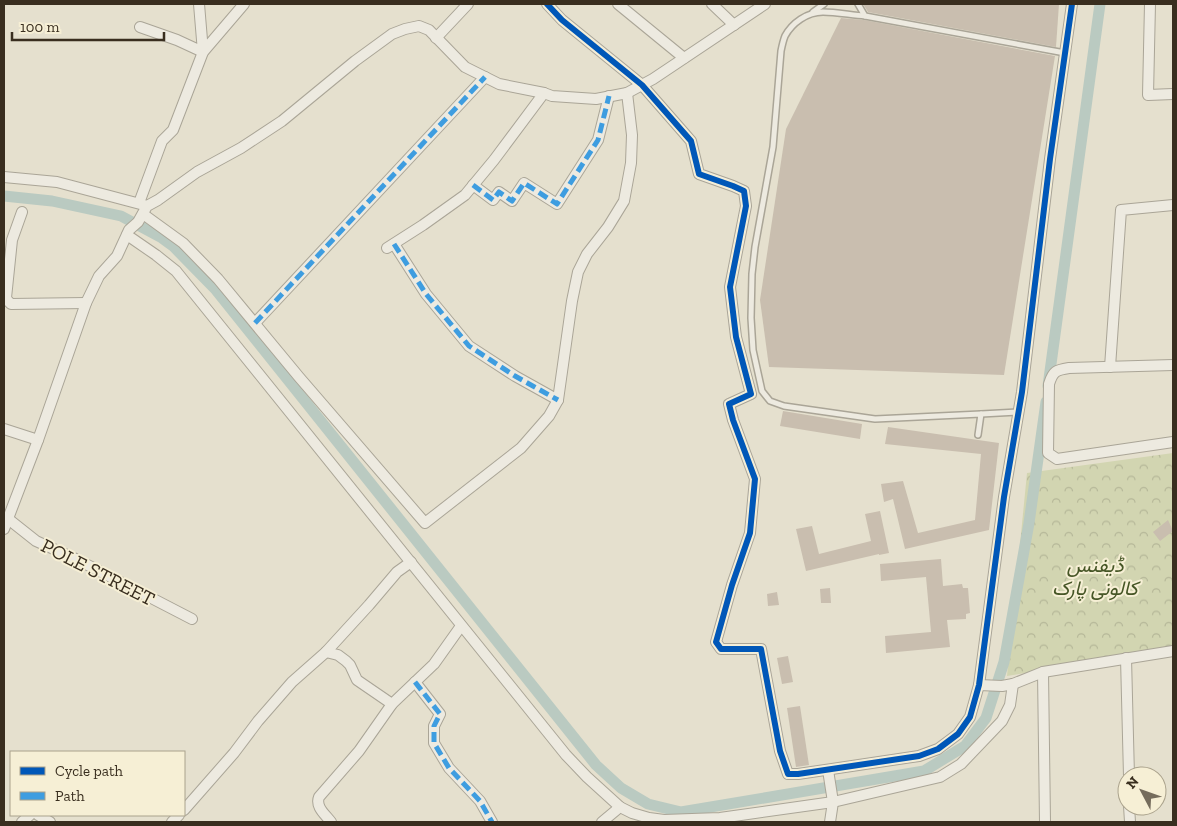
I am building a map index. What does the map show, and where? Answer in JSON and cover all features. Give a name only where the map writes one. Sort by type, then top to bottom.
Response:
[{"type":"street","points":[[199,4],[203,52]]},
{"type":"street","points":[[6,523],[38,440],[86,303],[99,276],[117,256],[128,232],[142,211],[162,141],[173,130],[203,52],[244,4]]},
{"type":"street","points":[[436,38],[468,4]]},
{"type":"street","points":[[547,4],[562,20],[642,84],[691,141],[699,174],[744,191],[746,206],[730,287],[736,337],[751,394],[729,404],[755,479],[750,534],[732,585],[716,642],[721,649],[761,649],[780,751],[788,774],[828,773],[919,756],[938,749],[958,734],[970,717],[983,685],[1004,497],[1019,412],[1050,160],[1072,4]]},
{"type":"street","points":[[618,4],[684,58]]},
{"type":"street","points":[[712,4],[734,25]]},
{"type":"street","points":[[142,211],[197,172],[241,148],[282,122],[355,61],[392,34],[405,29],[419,26],[429,30],[465,66],[499,84],[552,96],[596,99],[627,93],[653,79],[765,4]]},
{"type":"street","points":[[1150,4],[1148,95],[1173,94]]},
{"type":"street","points":[[140,27],[203,52]]},
{"type":"street","points":[[255,323],[485,77]]},
{"type":"street","points":[[544,93],[465,195],[390,246],[426,294],[469,346],[515,376],[558,400]]},
{"type":"street","points":[[4,177],[58,182],[142,211],[183,243],[218,279],[424,523],[521,448],[549,416],[558,400],[578,272],[587,254],[608,227],[624,201],[631,163],[632,134],[627,93]]},
{"type":"street","points":[[473,185],[493,200],[499,192],[512,201],[524,184],[557,204],[598,140],[609,96]]},
{"type":"street","points":[[1110,367],[1121,210],[1173,205]]},
{"type":"street","points":[[22,212],[12,240],[6,298],[8,301],[12,304],[86,303]]},
{"type":"street","points":[[128,232],[176,271],[566,755],[620,807],[649,818],[707,821],[833,802],[940,777],[961,764],[1002,721],[1010,705],[1013,684]]},
{"type":"street","points":[[1173,365],[1069,368],[1058,370],[1052,375],[1049,384],[1048,452],[1057,459],[1173,442]]},
{"type":"street","points":[[4,430],[38,440]]},
{"type":"street","name":"POLE STREET","points":[[6,523],[36,541],[78,560],[192,620]]},
{"type":"street","points":[[185,809],[292,682],[326,652],[397,572],[411,562]]},
{"type":"street","points":[[331,822],[318,806],[319,797],[359,751],[392,704],[434,664],[461,626]]},
{"type":"street","points":[[983,685],[1002,686],[1013,684],[1043,672],[1173,651]]},
{"type":"street","points":[[326,652],[338,655],[346,661],[357,680],[392,704]]},
{"type":"street","points":[[1126,658],[1129,766]]},
{"type":"street","points":[[1043,672],[1045,822]]},
{"type":"street","points":[[415,682],[440,714],[434,726],[434,742],[449,768],[480,801],[492,822]]},
{"type":"street","points":[[828,773],[833,802],[830,822]]},
{"type":"street","points":[[602,822],[620,807]]},
{"type":"lane","points":[[824,4],[791,28],[784,38],[781,51],[773,147],[752,274],[751,318],[753,350],[762,391],[770,401],[784,406],[875,419],[1019,412]]},
{"type":"lane","points":[[858,4],[865,16]]},
{"type":"lane","points":[[811,14],[822,12],[865,16],[1065,52]]},
{"type":"lane","points":[[978,435],[982,414]]},
{"type":"green space","name":"ڈیفنس کالونی پارک","points":[[1173,453],[1173,649],[1007,676],[1027,473]]},
{"type":"building","points":[[863,4],[1059,4],[1056,47],[868,12]]},
{"type":"building","points":[[841,18],[864,20],[1055,56],[1004,375],[769,367],[760,300],[786,129]]},
{"type":"building","points":[[783,411],[862,424],[860,439],[780,426]]},
{"type":"building","points":[[888,427],[999,443],[989,530],[905,549],[893,499],[884,502],[881,484],[903,481],[918,533],[975,520],[981,454],[885,444]]},
{"type":"building","points":[[880,511],[889,553],[806,571],[796,529],[812,526],[819,554],[871,541],[865,514]]},
{"type":"building","points":[[1168,520],[1173,531],[1160,541],[1153,532]]},
{"type":"building","points":[[941,559],[943,586],[962,584],[963,588],[968,588],[970,613],[966,614],[966,619],[947,620],[950,647],[886,653],[885,636],[931,632],[926,577],[881,581],[880,564]]},
{"type":"building","points":[[830,588],[831,603],[821,603],[820,589]]},
{"type":"building","points":[[777,592],[779,605],[768,606],[767,594]]},
{"type":"building","points":[[788,656],[793,682],[782,684],[777,658]]},
{"type":"building","points":[[800,706],[809,765],[796,767],[787,708]]},
{"type":"waterway","points":[[1048,386],[1100,4]]},
{"type":"waterway","points":[[4,196],[52,201],[121,216],[173,246],[216,290],[596,765],[621,788],[648,804],[681,812],[924,771],[965,746],[986,718],[1004,662],[1029,523],[1046,402]]},
{"type":"marked path","points":[[255,323],[485,77]]},
{"type":"marked path","points":[[473,185],[493,200],[499,192],[512,201],[524,183],[557,204],[598,140],[609,96]]},
{"type":"marked path","points":[[394,244],[426,294],[469,346],[515,376],[558,400]]},
{"type":"marked path","points":[[415,682],[440,714],[434,726],[434,743],[449,768],[480,801],[492,822]]},
{"type":"cycle path","points":[[547,4],[562,20],[642,85],[691,141],[699,174],[744,191],[746,206],[730,287],[736,337],[751,394],[729,404],[755,479],[750,533],[732,585],[716,642],[721,649],[761,649],[780,751],[788,774],[919,756],[938,749],[958,734],[970,717],[979,685],[1004,497],[1022,392],[1050,159],[1072,4]]}]
